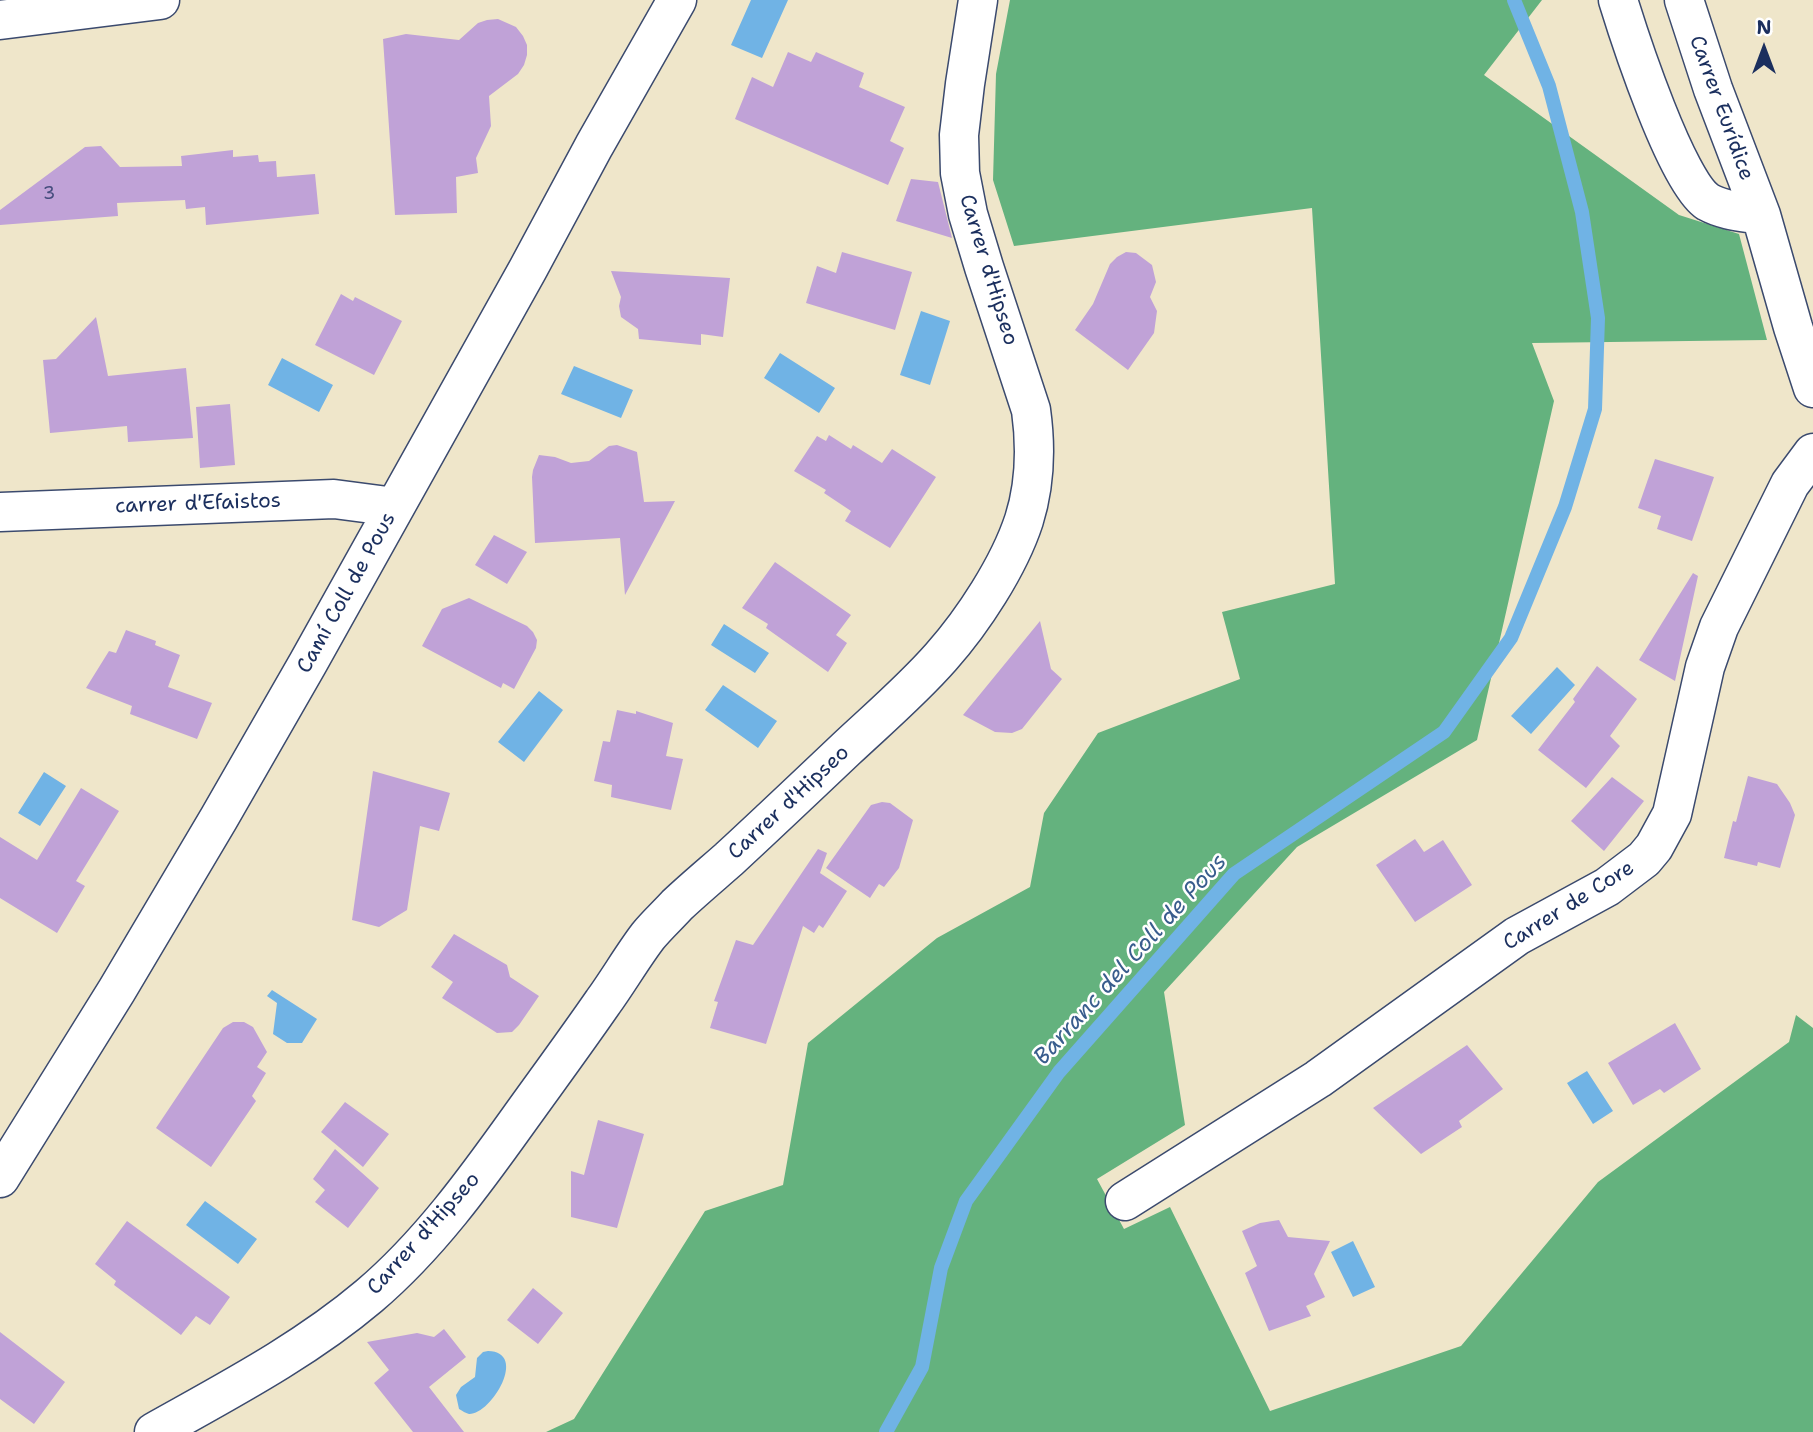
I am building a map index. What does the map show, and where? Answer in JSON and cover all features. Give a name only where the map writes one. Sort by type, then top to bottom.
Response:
[{"type":"street","points":[[0,20],[160,0]]},
{"type":"street","name":"Camí Coll de Pous","points":[[0,1178],[117,990],[219,818],[677,0]]},
{"type":"street","name":"Carrer d'Hipseo","points":[[154,1432],[294,1351],[369,1296],[393,1273],[451,1210],[484,1168],[649,935],[677,905],[942,656],[997,577],[1024,520],[1031,482],[1034,432],[1031,410],[968,214],[960,173],[959,135],[963,96],[978,0]]},
{"type":"street","points":[[1618,0],[1663,128],[1694,186],[1706,201],[1722,208],[1761,215],[1813,388]]},
{"type":"street","name":"Carrer Eurídice","points":[[1684,0],[1713,89],[1761,215]]},
{"type":"street","name":"Carrer de Core","points":[[1125,1200],[1318,1079],[1517,936],[1607,887],[1644,859],[1654,847],[1672,814],[1705,667],[1719,627],[1790,484],[1813,453]]},
{"type":"street","name":"carrer d'Efaistos","points":[[0,512],[334,499],[395,507]]},
{"type":"green space","points":[[1010,0],[1542,0],[1484,75],[1679,215],[1739,234],[1767,340],[1532,343],[1554,401],[1477,740],[1297,847],[1164,992],[1185,1125],[1097,1179],[1124,1229],[1170,1207],[1270,1411],[1461,1346],[1598,1182],[1789,1042],[1796,1015],[1813,1028],[1813,1432],[546,1432],[574,1419],[705,1211],[783,1185],[808,1043],[937,938],[1030,887],[1044,813],[1098,733],[1240,679],[1222,612],[1335,584],[1312,208],[1014,246],[993,180],[996,74]]},
{"type":"water","points":[[751,0],[788,0],[762,58],[731,45]]},
{"type":"water","points":[[921,311],[950,321],[930,385],[900,375]]},
{"type":"water","points":[[780,353],[835,388],[819,413],[764,378]]},
{"type":"water","points":[[282,358],[333,385],[319,412],[268,385]]},
{"type":"water","points":[[574,366],[633,390],[621,418],[561,394]]},
{"type":"water","points":[[724,624],[769,653],[755,673],[711,645]]},
{"type":"water","points":[[1557,667],[1575,685],[1531,734],[1511,716]]},
{"type":"water","points":[[723,685],[777,721],[758,748],[705,710]]},
{"type":"water","points":[[539,691],[563,710],[524,762],[498,742]]},
{"type":"water","points":[[44,772],[66,786],[40,826],[18,813]]},
{"type":"water","points":[[272,990],[317,1019],[302,1043],[287,1043],[273,1034],[277,1003],[267,996]]},
{"type":"water","points":[[1587,1071],[1613,1111],[1593,1124],[1567,1083]]},
{"type":"water","points":[[205,1201],[257,1239],[238,1264],[186,1225]]},
{"type":"water","points":[[1353,1241],[1375,1287],[1353,1297],[1331,1252]]},
{"type":"water","points":[[488,1351],[500,1354],[505,1361],[506,1372],[487,1405],[478,1412],[468,1414],[459,1409],[456,1395],[461,1387],[475,1377],[477,1358]]},
{"type":"building","points":[[498,19],[516,27],[527,45],[527,55],[518,74],[489,96],[491,126],[476,158],[478,173],[456,177],[457,213],[395,215],[383,39],[406,34],[459,40],[478,23]]},
{"type":"building","points":[[788,52],[811,62],[816,52],[864,73],[859,87],[905,107],[890,141],[904,148],[888,185],[735,119],[752,77],[773,87]]},
{"type":"building","points":[[101,146],[120,167],[182,166],[181,156],[233,150],[233,157],[258,155],[259,162],[276,161],[277,177],[315,174],[319,214],[206,225],[205,207],[186,209],[185,200],[117,203],[118,216],[0,225],[0,210],[85,147]]},
{"type":"building","points":[[911,179],[938,182],[952,238],[896,221]]},
{"type":"building","points":[[842,252],[912,272],[895,330],[806,303],[817,266],[836,273]]},
{"type":"building","points":[[1126,252],[1136,253],[1152,265],[1156,282],[1150,297],[1157,311],[1154,333],[1128,370],[1075,330],[1093,304],[1110,264]]},
{"type":"building","points":[[611,271],[730,278],[723,337],[701,334],[701,345],[639,339],[638,329],[621,317],[621,297]]},
{"type":"building","points":[[341,294],[353,301],[355,297],[402,321],[374,375],[315,345]]},
{"type":"building","points":[[96,317],[108,376],[186,368],[193,438],[128,442],[127,426],[50,433],[43,360],[56,359]]},
{"type":"building","points":[[230,404],[235,465],[200,468],[196,407]]},
{"type":"building","points":[[829,435],[851,449],[853,445],[882,463],[892,449],[936,477],[890,548],[845,521],[851,511],[824,493],[826,490],[794,471],[817,436],[826,441]]},
{"type":"building","points":[[617,445],[637,452],[644,502],[675,501],[625,595],[620,538],[535,543],[532,477],[539,455],[571,463],[589,461],[609,446]]},
{"type":"building","points":[[1655,459],[1714,477],[1692,541],[1657,529],[1661,516],[1638,508]]},
{"type":"building","points":[[494,535],[527,552],[507,584],[475,565]]},
{"type":"building","points":[[775,562],[851,615],[836,635],[847,643],[828,672],[766,628],[768,624],[742,608]]},
{"type":"building","points":[[1693,573],[1698,576],[1675,681],[1639,660]]},
{"type":"building","points":[[469,598],[527,626],[537,640],[536,648],[514,689],[503,683],[501,688],[422,646],[442,609]]},
{"type":"building","points":[[1040,621],[1051,669],[1062,679],[1022,729],[1012,733],[995,732],[963,715]]},
{"type":"building","points":[[126,630],[156,641],[155,645],[180,655],[168,687],[212,703],[197,739],[130,714],[132,706],[86,688],[109,651],[116,653]]},
{"type":"building","points":[[1597,666],[1637,699],[1610,736],[1620,746],[1586,788],[1538,750],[1575,702],[1573,699]]},
{"type":"building","points":[[617,710],[636,714],[636,711],[673,723],[666,756],[683,759],[671,810],[611,797],[612,785],[594,781],[603,741],[610,742]]},
{"type":"building","points":[[373,771],[450,793],[439,831],[420,826],[407,910],[379,927],[352,920]]},
{"type":"building","points":[[1748,776],[1777,784],[1795,815],[1780,868],[1724,858]]},
{"type":"building","points":[[1612,777],[1644,801],[1604,851],[1571,821]]},
{"type":"building","points":[[81,788],[119,811],[76,881],[85,886],[57,933],[0,898],[0,837],[37,860]]},
{"type":"building","points":[[890,803],[913,820],[899,868],[884,887],[879,884],[870,898],[826,868],[871,805]]},
{"type":"building","points":[[1415,839],[1424,852],[1443,840],[1472,885],[1415,922],[1376,865]]},
{"type":"building","points":[[818,849],[827,853],[820,873],[847,891],[823,928],[819,925],[814,933],[803,926],[766,1044],[710,1028],[718,1002],[714,1001],[736,940],[753,945]]},
{"type":"building","points":[[454,934],[507,965],[510,977],[539,996],[512,1032],[497,1033],[442,998],[453,982],[431,967]]},
{"type":"building","points":[[233,1022],[244,1022],[253,1027],[267,1052],[257,1067],[266,1073],[252,1096],[256,1101],[211,1167],[156,1128],[223,1028]]},
{"type":"building","points":[[1675,1023],[1701,1069],[1664,1093],[1660,1089],[1633,1105],[1608,1063]]},
{"type":"building","points":[[1467,1045],[1503,1089],[1459,1121],[1462,1127],[1421,1154],[1373,1108]]},
{"type":"building","points":[[345,1102],[389,1134],[363,1167],[321,1132]]},
{"type":"building","points":[[598,1120],[644,1134],[617,1228],[571,1217],[571,1171],[584,1175]]},
{"type":"building","points":[[335,1149],[379,1188],[348,1228],[315,1202],[325,1190],[313,1179]]},
{"type":"building","points":[[1279,1220],[1288,1237],[1330,1241],[1314,1274],[1325,1297],[1306,1306],[1311,1316],[1269,1331],[1245,1273],[1257,1266],[1242,1231],[1260,1223]]},
{"type":"building","points":[[127,1221],[230,1297],[210,1325],[196,1316],[181,1335],[114,1285],[116,1281],[95,1264]]},
{"type":"building","points":[[533,1288],[563,1313],[538,1344],[507,1320]]},
{"type":"building","points":[[444,1329],[466,1357],[429,1387],[464,1432],[413,1432],[374,1383],[389,1370],[367,1342],[417,1333],[434,1337]]},
{"type":"building","points":[[0,1332],[65,1382],[34,1424],[0,1399]]},
{"type":"waterway","name":"Barranc del Coll de Pous","points":[[886,1432],[922,1367],[941,1268],[966,1201],[1059,1072],[1234,874],[1444,732],[1511,638],[1565,507],[1595,409],[1598,318],[1582,212],[1549,86],[1514,0]]}]
